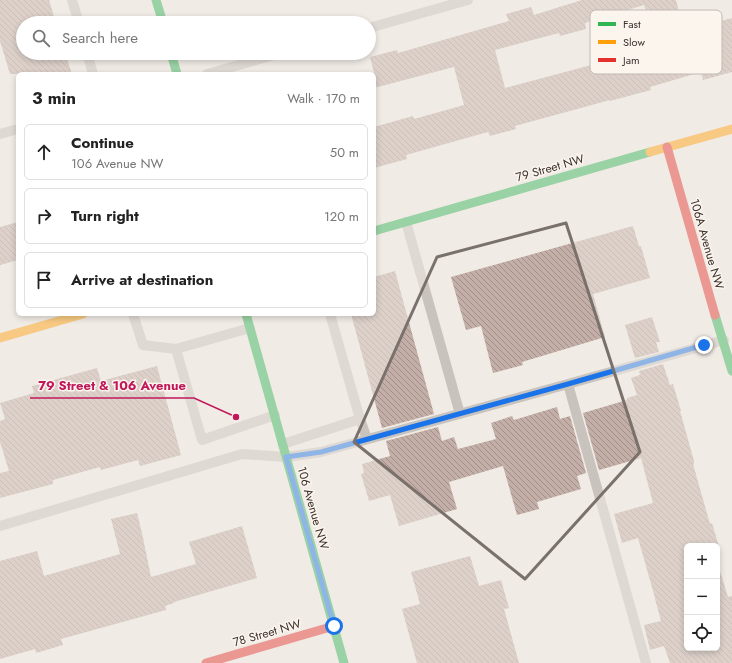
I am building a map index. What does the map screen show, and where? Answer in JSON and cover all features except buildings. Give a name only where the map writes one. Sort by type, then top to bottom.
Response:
[{"type":"street","points":[[156,0],[161,16]]},
{"type":"street","points":[[173,60],[176,72]]},
{"type":"street","name":"79 Street NW","points":[[376,230],[732,129]]},
{"type":"street","name":"106A Avenue NW","points":[[667,147],[727,339],[732,371]]},
{"type":"street","points":[[0,338],[77,316]]},
{"type":"street","name":"106 Avenue NW","points":[[247,316],[344,663]]},
{"type":"street","name":"78 Street NW","points":[[206,663],[334,626]]},
{"type":"lane","points":[[72,0],[77,16]]},
{"type":"lane","points":[[376,26],[468,0]]},
{"type":"lane","points":[[89,60],[92,72]]},
{"type":"lane","points":[[214,72],[256,60]]},
{"type":"lane","points":[[0,134],[16,130]]},
{"type":"lane","points":[[406,222],[460,414]]},
{"type":"lane","points":[[135,316],[143,346],[176,350],[250,328]]},
{"type":"lane","points":[[331,316],[367,439]]},
{"type":"lane","points":[[0,526],[242,454],[286,457],[321,452],[727,339]]},
{"type":"lane","points":[[176,350],[202,440],[275,415]]},
{"type":"lane","points":[[568,384],[646,663]]},
{"type":"lane","points":[[283,444],[360,419]]},
{"type":"highlighted area","points":[[566,223],[640,452],[525,579],[354,442],[437,257]]},
{"type":"traffic: fast","points":[[156,0],[161,16]]},
{"type":"traffic: fast","points":[[173,60],[176,72]]},
{"type":"traffic: fast","points":[[376,230],[650,152]]},
{"type":"traffic: fast","points":[[715,315],[732,371]]},
{"type":"traffic: fast","points":[[247,316],[344,663]]},
{"type":"traffic: slow","points":[[650,152],[732,129]]},
{"type":"traffic: slow","points":[[0,338],[76,316]]},
{"type":"traffic: jam","points":[[667,147],[715,315]]},
{"type":"traffic: jam","points":[[206,663],[334,626]]},
{"type":"place","name":"79 Street & 106 Avenue","points":[[236,417]]},
{"type":"route","points":[[334,626],[286,457],[321,452],[704,345]]}]
